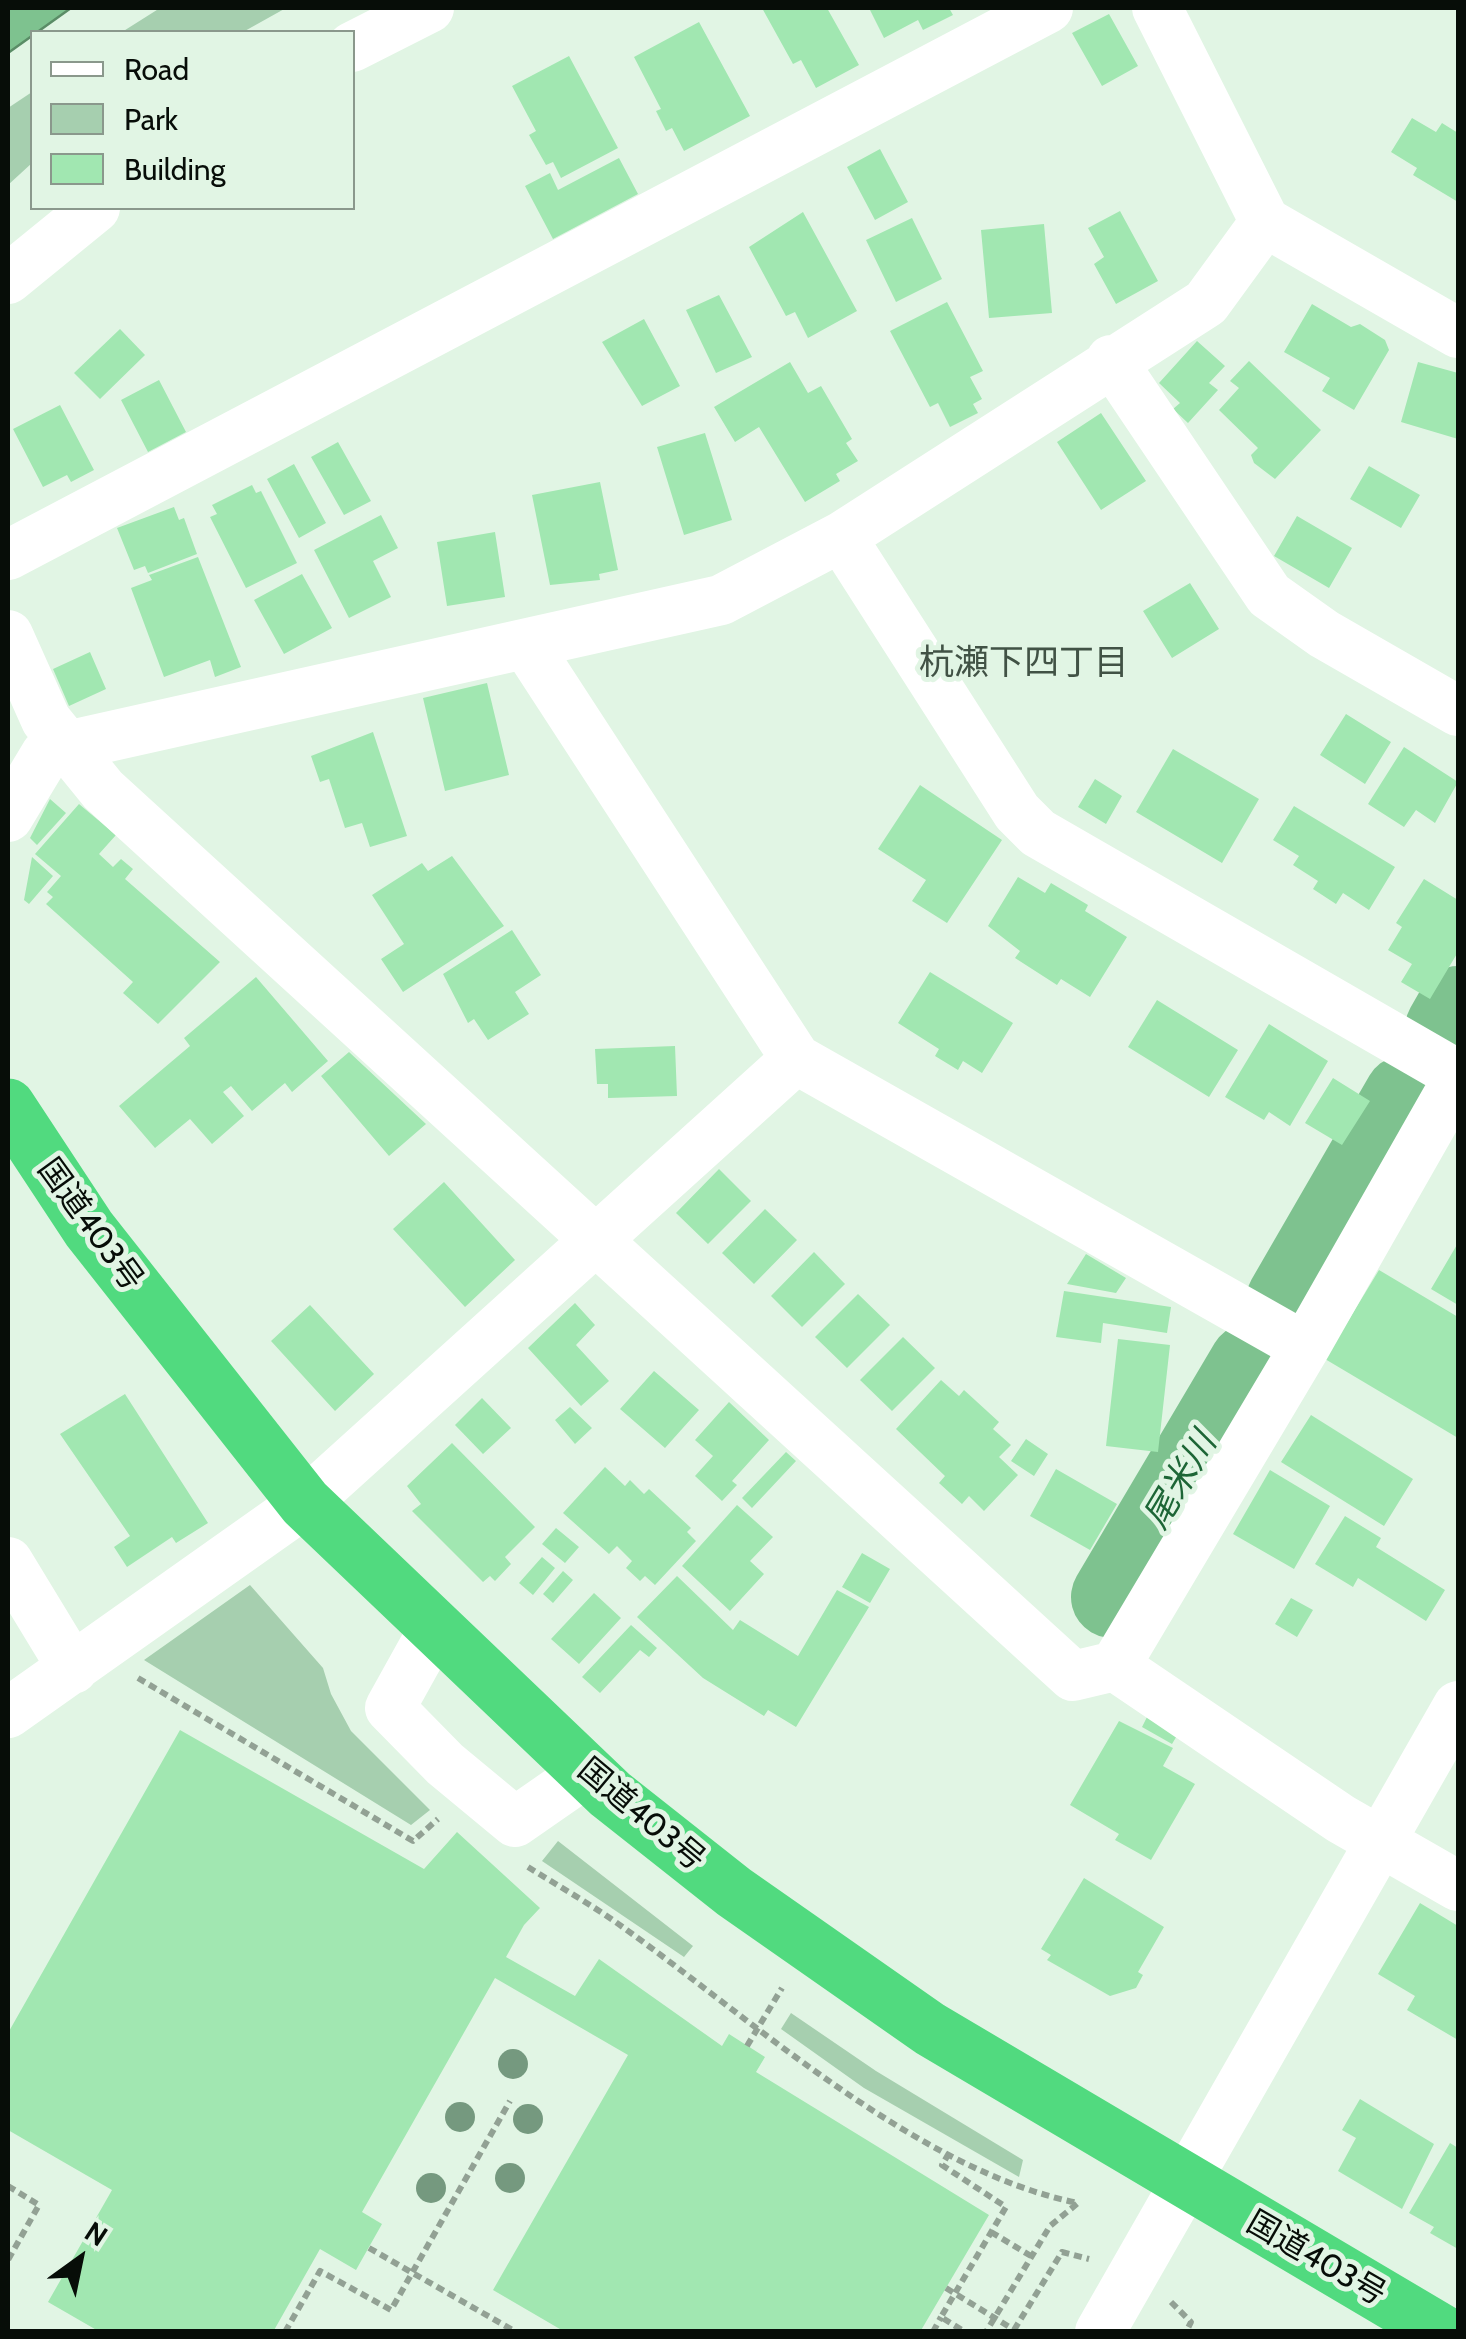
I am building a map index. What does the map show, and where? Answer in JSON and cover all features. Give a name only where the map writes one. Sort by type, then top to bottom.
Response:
[{"type":"highway","name":"国道403号","points":[[8,1106],[89,1229],[305,1503],[587,1772],[734,1892],[914,2018],[1186,2184],[1442,2332]]},
{"type":"street","points":[[355,45],[429,8]]},
{"type":"street","points":[[8,555],[1048,8]]},
{"type":"street","points":[[1157,8],[1266,222],[1458,334]]},
{"type":"street","points":[[8,280],[93,210]]},
{"type":"street","points":[[8,817],[46,754],[67,746],[528,647],[721,600],[840,537],[1110,360],[1206,303],[1266,222]]},
{"type":"street","points":[[1110,360],[1269,595],[1324,634],[1458,711]]},
{"type":"street","points":[[8,635],[46,720],[104,790],[1073,1676],[1115,1666],[1306,1348],[1458,1076],[1038,833],[1017,812],[840,537]]},
{"type":"street","points":[[528,647],[796,1059],[1306,1348]]},
{"type":"street","points":[[8,1713],[305,1503],[796,1059]]},
{"type":"street","points":[[8,1562],[84,1661]]},
{"type":"street","points":[[435,1627],[390,1708],[444,1764],[515,1822],[587,1772]]},
{"type":"street","points":[[1115,1666],[1341,1819],[1458,1886]]},
{"type":"street","points":[[1100,2332],[1458,1706]]},
{"type":"path","points":[[84,1661],[413,1841],[450,1808]]},
{"type":"path","points":[[514,1859],[622,1927],[757,2028],[879,2112],[950,2153],[1038,2195],[1078,2203],[1050,2226],[986,2332]]},
{"type":"path","points":[[746,2046],[782,1988]]},
{"type":"path","points":[[285,2332],[320,2271],[391,2310],[510,2101]]},
{"type":"path","points":[[933,2332],[1006,2207],[942,2165],[950,2153]]},
{"type":"path","points":[[8,2186],[39,2205],[8,2260]]},
{"type":"path","points":[[991,2232],[1031,2256]]},
{"type":"path","points":[[369,2248],[516,2332]]},
{"type":"path","points":[[946,2288],[1016,2331],[1062,2252],[1093,2260]]},
{"type":"path","points":[[1169,2300],[1191,2322],[1186,2332]]},
{"type":"path","points":[[942,2317],[965,2332]]},
{"type":"green space","points":[[160,8],[286,8],[247,30],[125,30]]},
{"type":"green space","points":[[30,93],[30,165],[8,185],[8,108]]},
{"type":"green space","points":[[250,1585],[323,1668],[331,1694],[351,1731],[430,1810],[411,1825],[144,1660]]},
{"type":"green space","points":[[558,1841],[693,1946],[684,1957],[542,1861]]},
{"type":"green space","points":[[791,2013],[876,2071],[1023,2160],[1019,2177],[864,2088],[781,2029]]},
{"type":"shaded area","points":[[8,8],[71,8],[40,30],[30,30],[30,37],[8,53]]},
{"type":"building","points":[[762,8],[827,8],[859,65],[816,88],[801,60],[793,64]]},
{"type":"building","points":[[869,8],[949,8],[953,15],[923,30],[918,20],[884,38]]},
{"type":"building","points":[[1109,14],[1138,66],[1102,86],[1072,33]]},
{"type":"building","points":[[699,22],[750,116],[684,151],[672,128],[666,131],[656,111],[661,109],[634,57]]},
{"type":"building","points":[[569,56],[618,148],[561,178],[553,162],[546,165],[529,135],[536,131],[512,86]]},
{"type":"building","points":[[1412,118],[1436,132],[1442,123],[1458,133],[1458,202],[1413,175],[1417,168],[1391,152]]},
{"type":"building","points":[[880,149],[908,202],[875,220],[847,167]]},
{"type":"building","points":[[619,158],[638,194],[553,239],[525,186],[550,173],[558,190]]},
{"type":"building","points":[[1120,211],[1158,281],[1116,304],[1094,264],[1104,257],[1088,228]]},
{"type":"building","points":[[803,212],[857,311],[808,338],[795,312],[786,316],[749,247]]},
{"type":"building","points":[[912,218],[942,279],[896,302],[866,240]]},
{"type":"building","points":[[1044,224],[1052,313],[989,318],[981,230]]},
{"type":"building","points":[[719,295],[752,357],[716,373],[686,310]]},
{"type":"building","points":[[947,302],[983,371],[970,377],[982,399],[973,404],[978,413],[950,427],[938,403],[930,407],[890,331]]},
{"type":"building","points":[[1312,304],[1351,327],[1360,324],[1385,340],[1389,350],[1354,410],[1322,391],[1330,378],[1284,352]]},
{"type":"building","points":[[644,319],[680,386],[642,406],[602,342]]},
{"type":"building","points":[[120,329],[145,355],[100,399],[74,373]]},
{"type":"building","points":[[1197,341],[1225,366],[1209,383],[1218,390],[1188,423],[1173,409],[1180,403],[1159,383]]},
{"type":"building","points":[[1249,361],[1321,430],[1275,479],[1254,463],[1251,455],[1258,448],[1219,410],[1239,388],[1230,381]]},
{"type":"building","points":[[790,362],[808,393],[821,386],[852,439],[846,443],[858,461],[836,474],[840,481],[805,502],[759,427],[735,442],[714,407]]},
{"type":"building","points":[[1418,362],[1458,373],[1458,439],[1401,422]]},
{"type":"building","points":[[159,380],[186,432],[148,452],[121,400]]},
{"type":"building","points":[[60,405],[94,470],[71,482],[67,475],[43,487],[13,429]]},
{"type":"building","points":[[1101,413],[1146,481],[1101,510],[1057,442]]},
{"type":"building","points":[[705,433],[732,520],[684,535],[657,447]]},
{"type":"building","points":[[338,442],[371,501],[344,515],[311,457]]},
{"type":"building","points":[[294,464],[326,523],[299,538],[267,479]]},
{"type":"building","points":[[1369,466],[1420,495],[1401,528],[1350,499]]},
{"type":"building","points":[[600,482],[618,570],[599,574],[600,580],[550,585],[532,495]]},
{"type":"building","points":[[252,485],[256,493],[261,491],[297,563],[246,588],[210,517],[217,514],[212,505]]},
{"type":"building","points":[[174,507],[179,520],[184,518],[197,554],[148,573],[145,566],[134,570],[117,528]]},
{"type":"building","points":[[381,515],[398,548],[373,561],[391,597],[349,618],[314,550]]},
{"type":"building","points":[[1297,516],[1352,548],[1329,588],[1274,556]]},
{"type":"building","points":[[495,532],[505,597],[447,606],[437,542]]},
{"type":"building","points":[[198,557],[241,667],[215,677],[210,660],[164,677],[131,588],[152,580],[149,575]]},
{"type":"building","points":[[302,574],[332,628],[284,654],[254,600]]},
{"type":"building","points":[[1190,583],[1219,629],[1172,658],[1143,611]]},
{"type":"building","points":[[90,652],[106,689],[69,706],[53,669]]},
{"type":"building","points":[[487,683],[509,775],[445,791],[423,698]]},
{"type":"building","points":[[1346,714],[1391,742],[1365,784],[1320,755]]},
{"type":"building","points":[[373,732],[407,836],[370,847],[362,823],[345,828],[329,779],[320,782],[311,756]]},
{"type":"building","points":[[1404,747],[1458,782],[1435,823],[1416,810],[1404,827],[1368,804]]},
{"type":"building","points":[[1173,749],[1259,799],[1222,863],[1136,812]]},
{"type":"building","points":[[1095,779],[1122,796],[1106,824],[1078,807]]},
{"type":"building","points":[[920,785],[1002,840],[947,923],[912,901],[926,880],[878,849]]},
{"type":"building","points":[[50,799],[66,813],[37,845],[30,838]]},
{"type":"building","points":[[79,804],[116,835],[99,854],[113,867],[121,859],[133,869],[125,879],[220,962],[158,1024],[123,993],[133,982],[46,904],[53,897],[47,892],[61,876],[35,854]]},
{"type":"building","points":[[1294,806],[1395,867],[1369,910],[1343,893],[1336,904],[1313,889],[1318,881],[1293,865],[1299,856],[1273,840]]},
{"type":"building","points":[[452,856],[504,926],[403,992],[381,959],[404,944],[372,895],[422,863],[428,871]]},
{"type":"building","points":[[32,857],[53,876],[29,904],[24,900]]},
{"type":"building","points":[[1018,877],[1045,893],[1051,883],[1088,905],[1085,911],[1127,937],[1090,997],[1061,979],[1057,985],[1015,958],[1020,951],[988,926]]},
{"type":"building","points":[[1424,879],[1458,900],[1458,952],[1430,999],[1401,982],[1412,964],[1388,950],[1402,927],[1396,923]]},
{"type":"building","points":[[512,930],[541,975],[515,992],[529,1014],[488,1040],[474,1019],[468,1023],[443,974]]},
{"type":"building","points":[[930,972],[1013,1023],[982,1073],[963,1061],[958,1070],[935,1056],[939,1049],[898,1023]]},
{"type":"building","points":[[256,977],[328,1061],[292,1092],[285,1083],[252,1111],[231,1086],[223,1092],[244,1116],[212,1144],[190,1119],[155,1148],[119,1106],[190,1046],[184,1038]]},
{"type":"building","points":[[1157,1000],[1238,1050],[1209,1097],[1128,1047]]},
{"type":"building","points":[[1269,1024],[1328,1061],[1290,1126],[1269,1112],[1264,1120],[1225,1097]]},
{"type":"building","points":[[675,1046],[677,1096],[608,1098],[608,1084],[597,1084],[595,1049]]},
{"type":"building","points":[[349,1052],[426,1124],[389,1156],[321,1076]]},
{"type":"building","points":[[1333,1078],[1370,1101],[1342,1145],[1305,1123]]},
{"type":"building","points":[[719,1169],[751,1201],[708,1244],[676,1213]]},
{"type":"building","points":[[444,1182],[515,1260],[465,1307],[393,1229]]},
{"type":"building","points":[[765,1209],[797,1240],[754,1284],[722,1253]]},
{"type":"building","points":[[1458,1243],[1458,1305],[1431,1289]]},
{"type":"building","points":[[814,1252],[845,1284],[802,1327],[771,1296]]},
{"type":"building","points":[[1086,1254],[1126,1278],[1116,1293],[1067,1284]]},
{"type":"building","points":[[1379,1270],[1458,1317],[1458,1438],[1325,1359]]},
{"type":"building","points":[[1064,1291],[1171,1307],[1167,1333],[1103,1323],[1101,1343],[1056,1337]]},
{"type":"building","points":[[858,1294],[890,1325],[847,1368],[815,1337]]},
{"type":"building","points":[[575,1303],[595,1325],[576,1345],[609,1381],[581,1406],[528,1348]]},
{"type":"building","points":[[310,1305],[374,1374],[335,1411],[271,1341]]},
{"type":"building","points":[[903,1337],[935,1368],[892,1411],[860,1380]]},
{"type":"building","points":[[1118,1339],[1170,1345],[1158,1452],[1106,1446]]},
{"type":"building","points":[[654,1371],[699,1410],[665,1448],[620,1409]]},
{"type":"building","points":[[941,1380],[959,1396],[964,1390],[999,1422],[993,1429],[1011,1445],[999,1457],[1018,1475],[984,1511],[969,1496],[962,1504],[939,1483],[945,1476],[896,1429]]},
{"type":"building","points":[[125,1394],[208,1523],[176,1543],[172,1537],[127,1567],[114,1547],[130,1536],[60,1434]]},
{"type":"building","points":[[482,1398],[511,1428],[483,1454],[455,1425]]},
{"type":"building","points":[[729,1402],[769,1440],[732,1481],[737,1485],[722,1501],[695,1476],[713,1456],[695,1440]]},
{"type":"building","points":[[570,1407],[592,1428],[575,1444],[555,1420]]},
{"type":"building","points":[[1311,1415],[1413,1479],[1384,1526],[1281,1462]]},
{"type":"building","points":[[1026,1439],[1048,1454],[1034,1476],[1011,1461]]},
{"type":"building","points":[[452,1443],[535,1527],[505,1557],[511,1564],[495,1581],[490,1576],[483,1582],[412,1511],[421,1504],[407,1486]]},
{"type":"building","points":[[786,1452],[796,1461],[752,1508],[742,1498]]},
{"type":"building","points":[[605,1467],[625,1486],[630,1480],[644,1494],[649,1489],[691,1528],[687,1532],[696,1541],[655,1585],[645,1576],[640,1581],[626,1568],[632,1561],[617,1546],[609,1554],[563,1513]]},
{"type":"building","points":[[1056,1469],[1117,1504],[1090,1550],[1030,1516]]},
{"type":"building","points":[[1270,1470],[1330,1506],[1294,1569],[1233,1534]]},
{"type":"building","points":[[737,1505],[773,1537],[750,1561],[764,1574],[730,1611],[682,1566]]},
{"type":"building","points":[[1345,1516],[1381,1538],[1376,1547],[1445,1590],[1426,1621],[1358,1578],[1353,1587],[1315,1564]]},
{"type":"building","points":[[556,1528],[579,1547],[565,1563],[542,1544]]},
{"type":"building","points":[[862,1553],[890,1569],[870,1603],[842,1587]]},
{"type":"building","points":[[542,1557],[555,1568],[533,1595],[519,1583]]},
{"type":"building","points":[[563,1571],[573,1580],[553,1603],[543,1594]]},
{"type":"building","points":[[677,1576],[733,1630],[740,1620],[798,1656],[837,1590],[869,1607],[796,1727],[768,1710],[764,1716],[703,1678],[637,1617]]},
{"type":"building","points":[[594,1593],[621,1618],[579,1664],[551,1639]]},
{"type":"building","points":[[1291,1598],[1313,1610],[1297,1637],[1275,1624]]},
{"type":"building","points":[[631,1625],[657,1648],[649,1657],[640,1650],[600,1693],[582,1677]]},
{"type":"building","points":[[1148,1715],[1178,1734],[1172,1744],[1142,1727]]},
{"type":"building","points":[[1119,1721],[1173,1748],[1163,1766],[1195,1784],[1151,1860],[1115,1840],[1119,1834],[1070,1805]]},
{"type":"building","points":[[180,1730],[424,1869],[457,1832],[540,1908],[524,1925],[506,1957],[575,1996],[599,1959],[722,2046],[729,2034],[765,2057],[756,2072],[989,2215],[920,2332],[565,2332],[493,2290],[628,2055],[495,1978],[362,2212],[382,2224],[356,2270],[320,2249],[273,2332],[100,2332],[48,2302],[112,2190],[8,2130],[8,2033]]},
{"type":"building","points":[[1084,1878],[1164,1927],[1138,1972],[1143,1975],[1136,1988],[1110,1996],[1047,1960],[1051,1955],[1041,1949]]},
{"type":"building","points":[[1420,1903],[1458,1926],[1458,2040],[1407,2010],[1415,1996],[1378,1974]]},
{"type":"building","points":[[1360,2099],[1434,2144],[1402,2209],[1338,2171],[1356,2138],[1342,2130]]},
{"type":"building","points":[[1450,2143],[1458,2148],[1458,2249],[1430,2233],[1434,2227],[1409,2213]]},
{"type":"waterway","name":"尾米川","points":[[1446,1028],[1458,1007]]},
{"type":"waterway","name":"尾米川","points":[[1287,1300],[1405,1096]]},
{"type":"waterway","name":"尾米川","points":[[1112,1597],[1250,1364]]},
{"type":"district","name":"杭瀬下四丁目","points":[[1024,664]]}]
